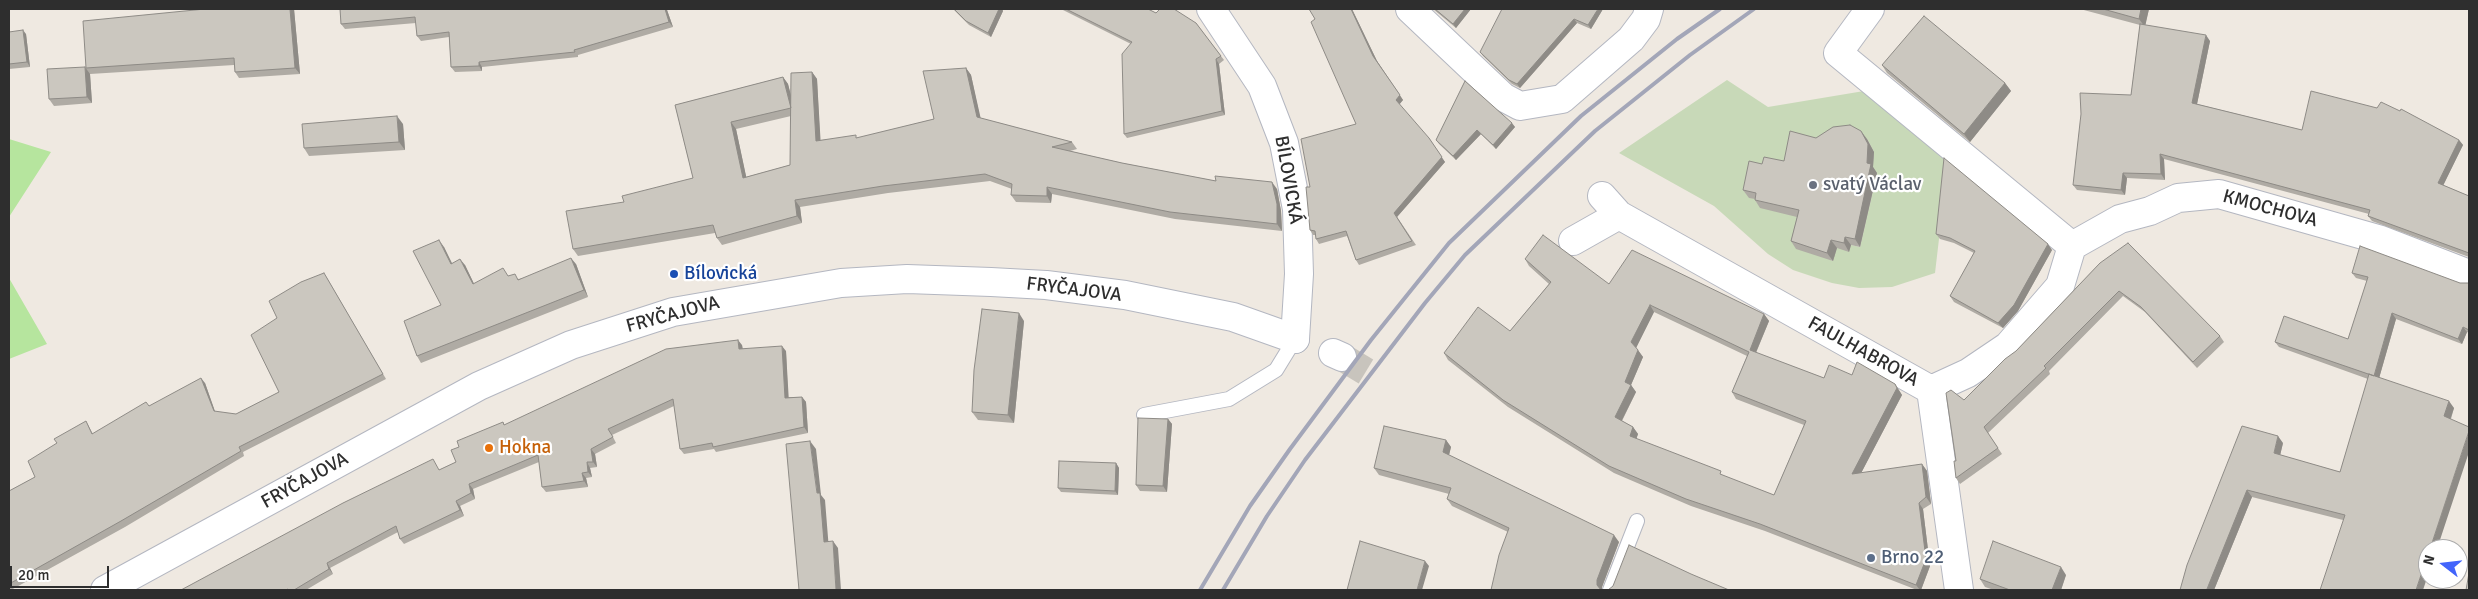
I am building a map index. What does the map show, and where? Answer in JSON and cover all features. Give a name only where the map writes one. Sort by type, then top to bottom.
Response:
[{"type":"street","name":"BÍLOVICKÁ","points":[[1211,9],[1262,86],[1284,143],[1297,209],[1299,274],[1295,339]]},
{"type":"street","points":[[1410,9],[1503,96],[1520,106],[1562,99],[1631,39],[1646,19],[1648,9]]},
{"type":"street","points":[[1870,9],[1838,53],[2072,246],[2060,286],[2008,346],[1968,374],[1931,390]]},
{"type":"street","name":"KMOCHOVA","points":[[2072,246],[2120,219],[2150,211],[2178,198],[2219,194],[2381,240],[2469,274]]},
{"type":"street","name":"FAULHABROVA","points":[[1573,242],[1610,206],[1931,390],[1959,590]]},
{"type":"street","name":"FRYČAJOVA","points":[[105,590],[479,386],[571,345],[673,312],[841,283],[907,279],[991,282],[1046,285],[1124,295],[1234,317],[1295,339]]},
{"type":"lane","points":[[1144,415],[1229,399],[1276,370],[1295,339]]},
{"type":"lane","points":[[1610,590],[1637,522]]},
{"type":"green space","points":[[1727,80],[1768,107],[1864,91],[1948,162],[1935,273],[1892,287],[1859,288],[1832,283],[1793,270],[1768,254],[1714,206],[1619,153]],"holes":[[[1867,139],[1874,152],[1871,171],[1877,173],[1860,247],[1851,245],[1837,248],[1832,261],[1805,219],[1762,201]]]},
{"type":"green space","points":[[9,139],[51,152],[9,217]]},
{"type":"green space","points":[[9,278],[47,344],[9,359]]},
{"type":"building","points":[[205,9],[290,9],[295,68],[235,72],[234,58],[86,68],[83,21]]},
{"type":"building","points":[[340,9],[665,9],[669,22],[574,50],[575,52],[479,62],[479,66],[451,67],[449,32],[417,36],[415,17],[341,24]]},
{"type":"building","points":[[954,9],[999,9],[988,33],[966,21]]},
{"type":"building","points":[[1066,9],[1148,9],[1156,13],[1160,9],[1174,9],[1196,23],[1221,56],[1216,59],[1222,111],[1124,134],[1122,54],[1132,42]]},
{"type":"building","points":[[1309,9],[1351,9],[1373,56],[1400,95],[1396,100],[1429,138],[1442,157],[1394,213],[1412,241],[1356,260],[1346,231],[1316,239],[1315,231],[1310,230],[1306,187],[1310,187],[1301,139],[1356,124],[1311,22],[1315,19]]},
{"type":"building","points":[[1435,9],[1465,9],[1453,24]]},
{"type":"building","points":[[1502,9],[1598,9],[1588,25],[1574,19],[1517,84],[1509,80],[1480,52]]},
{"type":"building","points":[[2103,9],[2141,9],[2139,19]]},
{"type":"building","points":[[1924,16],[2005,83],[1964,134],[1882,65]]},
{"type":"building","points":[[2140,24],[2206,35],[2192,103],[2302,130],[2311,91],[2377,108],[2381,102],[2400,111],[2401,109],[2459,140],[2438,183],[2469,196],[2469,253],[2368,216],[2370,210],[2160,154],[2161,174],[2123,173],[2121,190],[2073,185],[2081,114],[2080,93],[2131,95]]},
{"type":"building","points":[[23,30],[27,62],[9,64],[9,32]]},
{"type":"building","points":[[85,67],[87,97],[49,99],[47,69]]},
{"type":"building","points":[[966,68],[977,117],[1072,142],[1052,147],[1122,163],[1216,181],[1215,176],[1272,182],[1277,204],[1277,224],[1170,212],[1047,187],[1047,196],[1011,195],[1012,184],[985,174],[883,186],[795,200],[797,216],[717,238],[713,225],[573,249],[566,211],[624,202],[622,196],[693,178],[675,105],[783,77],[791,107],[791,73],[812,72],[816,141],[856,135],[856,138],[934,119],[923,71]],"holes":[[[791,108],[790,165],[743,178],[731,122]]]},
{"type":"building","points":[[1465,81],[1512,123],[1493,145],[1477,130],[1453,156],[1436,140]]},
{"type":"building","points":[[397,116],[399,142],[304,148],[302,124]]},
{"type":"building","name":"svatý Václav","points":[[1850,125],[1861,131],[1868,144],[1867,163],[1871,164],[1855,239],[1845,237],[1844,243],[1831,240],[1827,253],[1791,241],[1799,210],[1755,200],[1756,193],[1743,190],[1749,161],[1762,164],[1764,157],[1784,161],[1790,131],[1816,138],[1833,127]]},
{"type":"building","points":[[1944,158],[2048,244],[2014,305],[1998,323],[1950,296],[1975,251],[1950,238],[1936,234]]},
{"type":"building","points":[[1543,235],[1609,284],[1632,250],[1764,314],[1750,350],[1824,378],[1829,365],[1852,375],[1857,362],[1895,384],[1897,388],[1852,474],[1922,464],[1926,497],[1919,503],[1926,559],[1916,585],[1760,524],[1686,499],[1609,466],[1503,400],[1444,353],[1478,307],[1510,331],[1551,282],[1525,259]],"holes":[[[1650,305],[1749,352],[1732,392],[1806,421],[1774,495],[1720,474],[1721,471],[1630,436],[1633,427],[1615,417],[1631,385],[1625,382],[1638,350],[1631,342]]]},
{"type":"building","points":[[439,240],[451,264],[460,259],[473,284],[503,268],[508,276],[515,274],[518,280],[571,258],[584,290],[417,356],[404,321],[441,305],[413,251]]},
{"type":"building","points":[[2128,243],[2220,336],[2193,362],[2141,307],[2119,291],[2044,366],[2046,368],[1984,427],[1998,448],[1956,478],[1954,461],[1956,461],[1946,393],[1951,390],[1964,400],[2005,359],[2016,351],[2100,263]]},
{"type":"building","points":[[2360,246],[2460,283],[2469,283],[2469,330],[2463,327],[2458,339],[2392,313],[2374,376],[2275,342],[2284,316],[2348,339],[2368,277],[2352,273]]},
{"type":"building","points":[[324,273],[383,374],[239,447],[241,451],[9,584],[9,491],[35,477],[28,461],[57,443],[54,439],[86,421],[92,434],[146,402],[149,406],[201,378],[214,411],[236,414],[279,392],[251,335],[277,318],[269,301],[301,282]]},
{"type":"building","points":[[982,309],[1019,313],[1008,415],[972,412],[974,370]]},
{"type":"building","points":[[738,340],[739,349],[782,346],[785,398],[802,397],[804,427],[713,447],[712,443],[680,449],[673,399],[608,429],[613,437],[591,449],[593,462],[587,462],[588,472],[582,473],[584,481],[542,487],[538,455],[469,484],[471,493],[456,501],[460,510],[400,539],[396,526],[327,563],[329,569],[294,590],[181,590],[343,503],[433,459],[439,470],[456,462],[451,450],[459,447],[457,441],[503,422],[504,425],[666,349]]},
{"type":"building","points":[[2369,374],[2449,401],[2444,416],[2469,427],[2433,539],[2418,539],[2418,584],[2416,590],[2320,590],[2345,515],[2247,490],[2207,589],[2214,590],[2180,590],[2187,565],[2242,426],[2278,436],[2274,453],[2340,472]]},
{"type":"building","points":[[1138,418],[1168,419],[1163,486],[1136,485]]},
{"type":"building","points":[[1384,426],[1446,440],[1443,452],[1614,535],[1597,580],[1597,585],[1601,590],[1491,590],[1499,555],[1509,528],[1447,499],[1451,488],[1374,468]]},
{"type":"building","points":[[810,441],[817,493],[820,493],[824,542],[833,541],[836,590],[799,590],[786,444]]},
{"type":"building","points":[[1059,461],[1116,463],[1115,491],[1058,488]]},
{"type":"building","points":[[1360,541],[1425,561],[1417,590],[1347,590]]},
{"type":"building","points":[[1993,541],[2061,567],[2052,590],[2010,590],[1980,579]]},
{"type":"building","points":[[1629,545],[1729,590],[1608,590],[1613,586]]},
{"type":"building","points":[[2469,573],[2469,590],[2466,590],[2468,589]]},
{"type":"tunnel","points":[[1342,357],[1375,377]]},
{"type":"railway","points":[[1200,590],[1250,506],[1290,449],[1371,340],[1449,243],[1581,116],[1677,39],[1720,9]]},
{"type":"railway","points":[[1223,590],[1267,516],[1305,460],[1425,303],[1465,255],[1595,131],[1690,55],[1754,9]]},
{"type":"place","name":"svatý Václav","points":[[1813,185]]},
{"type":"place","name":"Bílovická","points":[[674,274]]},
{"type":"place","name":"Hokna","points":[[489,448]]},
{"type":"place","name":"Brno 22","points":[[1871,558]]}]
